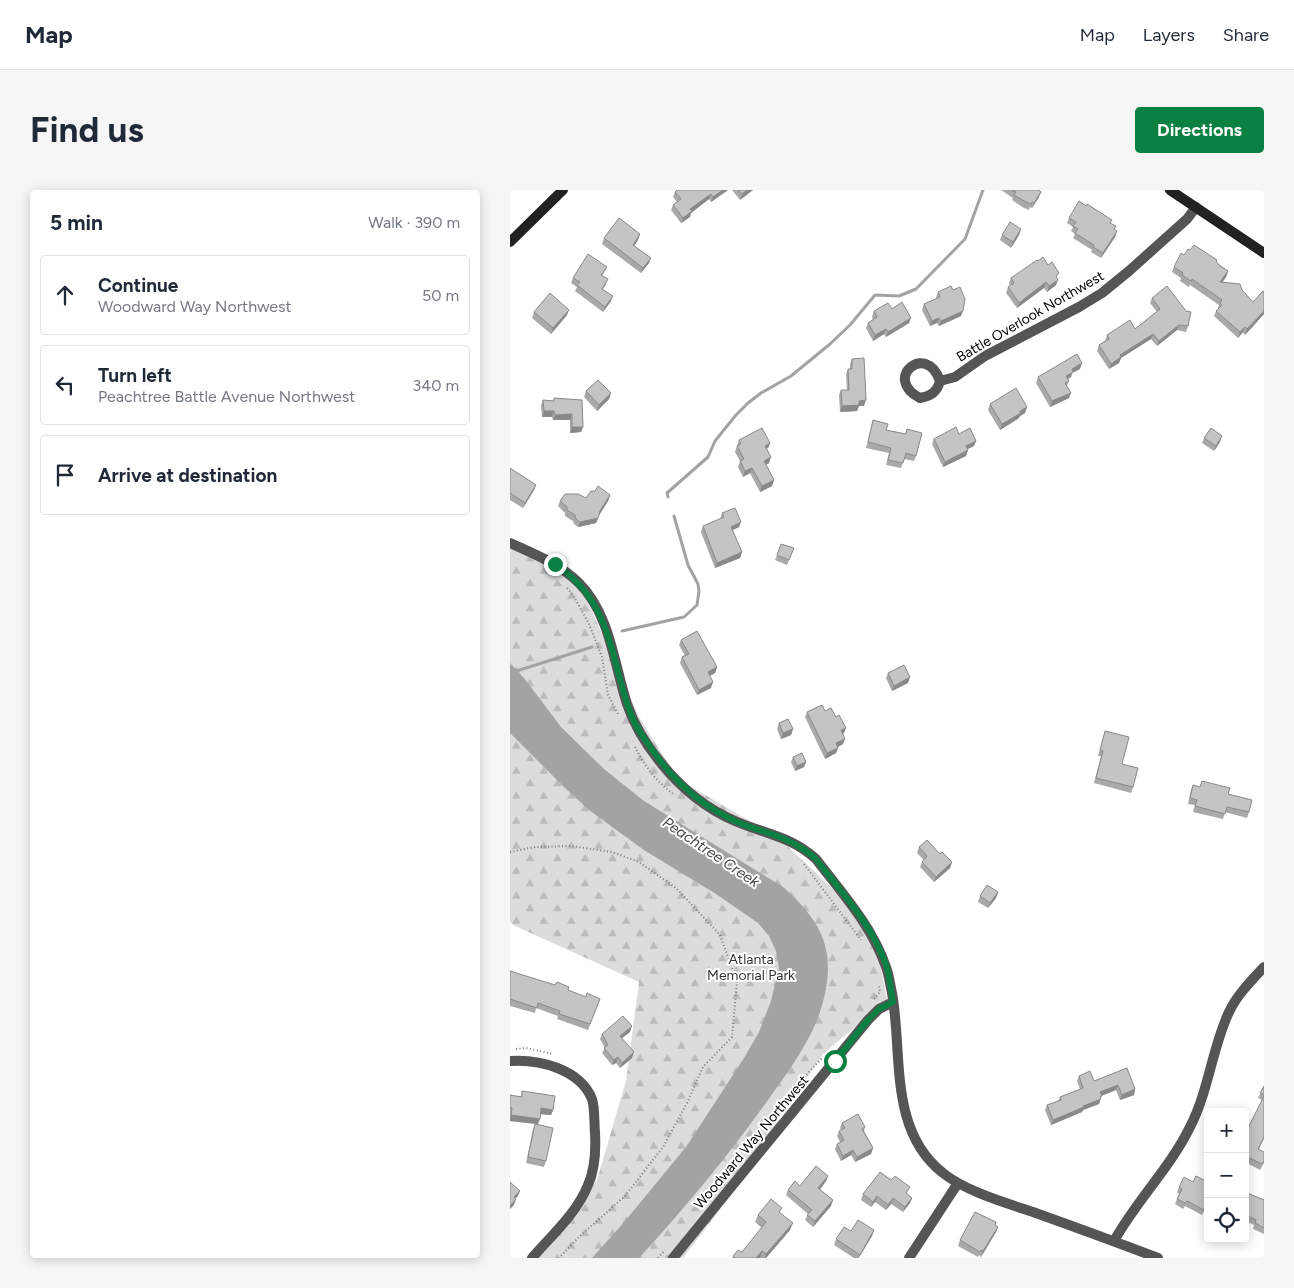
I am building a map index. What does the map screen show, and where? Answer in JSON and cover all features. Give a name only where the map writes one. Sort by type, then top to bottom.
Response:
[{"type":"street","points":[[510,242],[563,190]]},
{"type":"street","points":[[1170,190],[1264,253]]},
{"type":"street","name":"Battle Overlook Northwest","points":[[940,381],[955,377],[985,356],[1080,307],[1102,293],[1187,219],[1196,207]]},
{"type":"street","points":[[510,543],[555,564],[568,573],[580,584],[593,601],[605,626],[632,717],[660,762],[683,788],[710,808],[736,821],[792,842],[806,850],[816,859],[866,924],[876,941],[887,969],[893,1002],[901,1092],[909,1127],[928,1160],[958,1183],[1011,1205],[1158,1258]]},
{"type":"street","points":[[1114,1241],[1122,1226],[1174,1155],[1190,1127],[1206,1089],[1224,1024],[1230,1010],[1250,982],[1264,967]]},
{"type":"street","name":"Woodward Way Northwest","points":[[673,1258],[868,1020],[879,1009],[893,1002]]},
{"type":"street","points":[[510,1061],[536,1062],[554,1066],[586,1087],[593,1101],[596,1145],[595,1161],[588,1187],[576,1207],[532,1258]]},
{"type":"street","points":[[909,1258],[958,1183]]},
{"type":"path","points":[[562,582],[573,595],[589,624],[602,657],[608,695],[622,720]]},
{"type":"path","points":[[634,746],[643,762],[669,792],[681,799]]},
{"type":"path","points":[[510,852],[535,847],[571,846],[612,852],[639,862],[676,888],[720,935],[737,982],[732,1037],[704,1067],[663,1147],[625,1196],[580,1236],[559,1258]]},
{"type":"path","points":[[802,862],[863,943]]},
{"type":"path","points":[[872,1001],[880,992],[878,985]]},
{"type":"path","points":[[510,1050],[526,1048],[550,1052],[556,1056]]},
{"type":"path","points":[[787,1102],[794,1088],[826,1054]]},
{"type":"path","points":[[658,1258],[670,1243]]},
{"type":"green space","name":"Atlanta Memorial Park","points":[[510,541],[582,589],[639,717],[678,779],[780,839],[873,927],[887,1000],[823,1054],[716,1215],[683,1258],[534,1258],[597,1180],[626,1081],[639,982],[515,926],[510,922]]},
{"type":"water","name":"Peachtree Creek","points":[[510,663],[524,678],[561,727],[604,769],[644,801],[783,887],[811,917],[825,945],[828,976],[824,998],[813,1030],[804,1047],[753,1121],[722,1161],[690,1201],[639,1258],[592,1258],[686,1147],[744,1058],[759,1032],[771,1001],[779,968],[776,951],[769,936],[758,923],[716,894],[644,850],[589,810],[510,733]]},
{"type":"building","points":[[677,190],[723,190],[713,197],[711,194],[690,209],[692,211],[683,218],[673,205],[681,199],[675,192]]},
{"type":"building","points":[[738,190],[747,190],[742,194]]},
{"type":"building","points":[[1012,190],[1039,190],[1041,192],[1034,203],[1032,202],[1031,204],[1014,195],[1016,192]]},
{"type":"building","points":[[1079,201],[1112,220],[1110,223],[1116,226],[1114,229],[1117,231],[1103,253],[1075,233],[1078,229],[1073,226],[1076,222],[1069,218]]},
{"type":"building","points":[[619,218],[640,234],[633,245],[651,258],[643,268],[604,238]]},
{"type":"building","points":[[1010,222],[1021,229],[1013,242],[1002,235]]},
{"type":"building","points":[[1194,245],[1217,260],[1220,266],[1228,271],[1220,282],[1240,284],[1242,290],[1253,302],[1264,292],[1264,311],[1247,329],[1245,327],[1240,332],[1216,311],[1222,305],[1220,303],[1222,300],[1192,279],[1191,281],[1182,275],[1183,273],[1174,267],[1181,253],[1184,255]]},
{"type":"building","points":[[588,254],[607,267],[601,275],[608,279],[602,289],[613,296],[605,307],[577,285],[580,282],[573,278]]},
{"type":"building","points":[[1043,257],[1048,265],[1052,262],[1059,273],[1056,276],[1058,280],[1049,286],[1046,282],[1019,303],[1008,287],[1014,283],[1011,278]]},
{"type":"building","points":[[951,286],[953,290],[960,287],[965,299],[963,311],[941,321],[939,318],[932,321],[924,304],[940,297],[938,292]]},
{"type":"building","points":[[1167,286],[1186,311],[1191,312],[1188,326],[1179,325],[1159,341],[1153,334],[1120,355],[1121,357],[1111,364],[1099,345],[1109,339],[1107,335],[1130,320],[1135,329],[1160,309],[1152,298]]},
{"type":"building","points":[[550,293],[569,310],[553,328],[534,312]]},
{"type":"building","points":[[902,302],[911,318],[888,332],[886,329],[875,335],[868,323],[877,317],[874,311],[888,303],[892,309]]},
{"type":"building","points":[[1077,354],[1082,363],[1072,369],[1073,372],[1066,376],[1069,381],[1065,383],[1071,393],[1052,401],[1038,377]]},
{"type":"building","points":[[864,358],[866,400],[859,401],[859,405],[842,406],[841,390],[849,390],[848,369],[852,369],[852,359]]},
{"type":"building","points":[[598,380],[611,393],[599,405],[586,391]]},
{"type":"building","points":[[1016,388],[1027,407],[1020,411],[1021,413],[1002,424],[990,404]]},
{"type":"building","points":[[554,398],[582,400],[583,427],[572,427],[572,414],[555,415],[554,411],[544,411],[543,400],[554,401]]},
{"type":"building","points":[[873,420],[888,424],[886,430],[906,434],[907,429],[922,433],[916,456],[906,453],[903,463],[888,460],[891,448],[868,442]]},
{"type":"building","points":[[956,427],[959,434],[970,428],[976,441],[966,446],[968,450],[945,462],[934,439]]},
{"type":"building","points":[[762,428],[770,443],[765,446],[771,457],[764,461],[774,480],[762,486],[752,468],[745,471],[740,461],[744,459],[737,446],[741,444],[739,440]]},
{"type":"building","points":[[1211,428],[1222,436],[1216,446],[1204,438]]},
{"type":"building","points":[[510,468],[536,485],[525,503],[510,493]]},
{"type":"building","points":[[598,486],[610,495],[598,518],[580,522],[560,501],[565,494],[578,494],[586,498]]},
{"type":"building","points":[[735,508],[741,522],[731,527],[742,552],[717,563],[703,526],[724,517],[722,513]]},
{"type":"building","points":[[781,544],[794,548],[789,560],[777,555]]},
{"type":"building","points":[[697,631],[717,667],[708,672],[713,682],[699,690],[682,657],[689,654],[681,640]]},
{"type":"building","points":[[904,665],[910,677],[894,686],[888,673]]},
{"type":"building","points":[[822,705],[825,711],[831,708],[836,717],[839,715],[846,728],[841,730],[845,739],[836,743],[838,748],[827,753],[807,712]]},
{"type":"building","points":[[788,719],[793,729],[783,733],[779,723]]},
{"type":"building","points":[[1105,731],[1129,737],[1122,764],[1138,768],[1133,787],[1096,778],[1103,751],[1100,750]]},
{"type":"building","points":[[802,753],[806,762],[797,766],[793,757]]},
{"type":"building","points":[[1202,781],[1230,788],[1228,794],[1252,800],[1249,812],[1227,807],[1225,814],[1195,806],[1197,800],[1190,798],[1193,785],[1200,787]]},
{"type":"building","points":[[927,840],[940,854],[942,852],[952,862],[936,877],[922,862],[927,856],[919,847]]},
{"type":"building","points":[[987,885],[998,892],[990,903],[980,896]]},
{"type":"building","points":[[510,971],[555,985],[557,982],[569,987],[568,990],[586,997],[587,993],[600,999],[590,1024],[559,1014],[560,1011],[538,1003],[537,1008],[510,999]]},
{"type":"building","points":[[623,1016],[632,1026],[620,1036],[634,1052],[622,1063],[618,1057],[614,1060],[604,1048],[608,1045],[602,1034]]},
{"type":"building","points":[[1127,1068],[1135,1089],[1122,1095],[1118,1085],[1100,1092],[1101,1099],[1053,1120],[1047,1105],[1061,1100],[1060,1097],[1083,1088],[1079,1076],[1090,1071],[1094,1081]]},
{"type":"building","points":[[1264,1086],[1264,1095],[1260,1093]]},
{"type":"building","points":[[522,1091],[555,1096],[553,1110],[541,1108],[540,1119],[511,1115],[510,1095],[522,1097]]},
{"type":"building","points":[[1264,1096],[1264,1137],[1258,1149],[1264,1152],[1262,1164],[1249,1158],[1249,1126]]},
{"type":"building","points":[[858,1114],[865,1127],[862,1129],[873,1148],[857,1157],[853,1150],[843,1156],[837,1144],[844,1140],[839,1131],[845,1128],[842,1123]]},
{"type":"building","points":[[535,1124],[553,1128],[546,1161],[528,1157]]},
{"type":"building","points":[[816,1166],[828,1176],[818,1188],[833,1200],[815,1221],[807,1215],[812,1210],[788,1190],[795,1181],[800,1186]]},
{"type":"building","points":[[880,1172],[891,1180],[895,1176],[910,1187],[906,1193],[912,1198],[905,1207],[893,1198],[888,1205],[877,1196],[873,1202],[863,1194]]},
{"type":"building","points":[[1196,1176],[1204,1180],[1204,1210],[1187,1201],[1185,1203],[1177,1199],[1182,1189],[1179,1187],[1184,1177],[1193,1182]]},
{"type":"building","points":[[510,1182],[520,1191],[514,1197],[516,1199],[510,1206]]},
{"type":"building","points":[[1249,1194],[1264,1200],[1264,1228],[1255,1223],[1256,1220],[1249,1217]]},
{"type":"building","points":[[771,1199],[782,1208],[779,1212],[793,1223],[766,1254],[762,1251],[756,1258],[735,1258],[733,1256],[738,1250],[742,1252],[766,1222],[758,1215]]},
{"type":"building","points":[[975,1212],[996,1222],[995,1225],[998,1227],[983,1251],[981,1250],[980,1252],[960,1240]]},
{"type":"building","points":[[858,1220],[874,1230],[860,1255],[836,1239],[844,1227],[851,1231]]},
{"type":"waterway","points":[[668,497],[667,493],[708,457],[715,441],[748,403],[761,393],[791,376],[830,344],[850,325],[875,295],[899,296],[916,289],[965,239],[983,190]]},
{"type":"waterway","points":[[622,631],[684,617],[697,605],[698,584],[688,565],[674,516]]},
{"type":"waterway","points":[[510,673],[592,647]]},
{"type":"route","points":[[555,564],[580,584],[593,601],[605,626],[632,717],[660,762],[683,788],[710,808],[736,821],[792,842],[806,850],[816,859],[866,924],[876,941],[887,969],[893,1002],[879,1009],[868,1020],[835,1061]]}]
